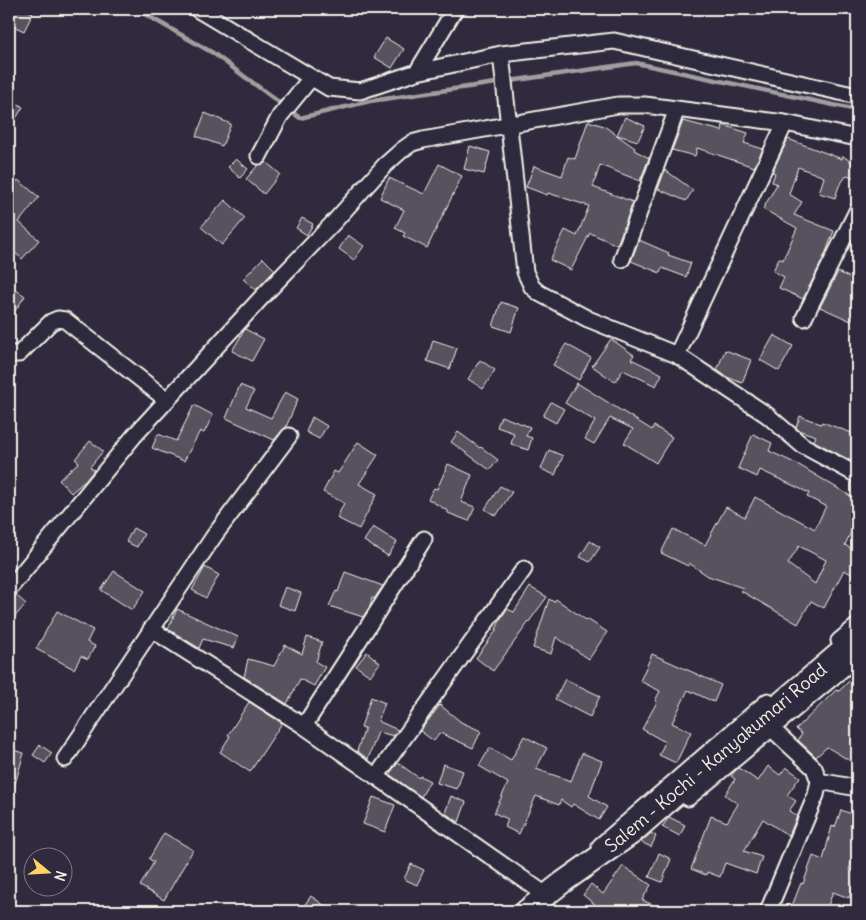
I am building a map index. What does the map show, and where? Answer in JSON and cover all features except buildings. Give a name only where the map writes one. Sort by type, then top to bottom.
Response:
[{"type":"highway","name":"Salem - Kochi - Kanyakumari Road","points":[[526,911],[563,882],[631,834],[857,638]]},
{"type":"street","points":[[197,9],[329,88],[360,91],[416,72],[500,54],[614,41],[857,96]]},
{"type":"street","points":[[416,72],[455,9]]},
{"type":"street","points":[[500,54],[525,272],[532,287],[539,293],[588,319],[677,356],[767,415],[802,445],[857,475]]},
{"type":"street","points":[[259,156],[280,116],[311,78]]},
{"type":"street","points":[[9,589],[134,436],[385,165],[412,144],[423,140],[618,105],[646,105],[785,123],[857,138]]},
{"type":"street","points":[[622,259],[678,109]]},
{"type":"street","points":[[677,356],[785,123]]},
{"type":"street","points":[[804,318],[857,211]]},
{"type":"street","points":[[9,354],[19,354],[51,322],[58,319],[65,320],[167,400]]},
{"type":"street","points":[[65,759],[214,536],[289,436]]},
{"type":"street","points":[[304,726],[424,539]]},
{"type":"street","points":[[376,777],[524,569]]},
{"type":"street","points":[[563,882],[609,838],[747,718],[857,626]]},
{"type":"street","points":[[151,629],[304,726],[546,895]]},
{"type":"street","points":[[563,882],[631,845],[857,657]]},
{"type":"street","points":[[768,911],[816,795],[819,781],[814,768],[771,728]]},
{"type":"street","points":[[819,781],[857,788]]},
{"type":"waterway","points":[[136,9],[213,53],[300,118],[370,101],[636,63],[857,110]]}]
